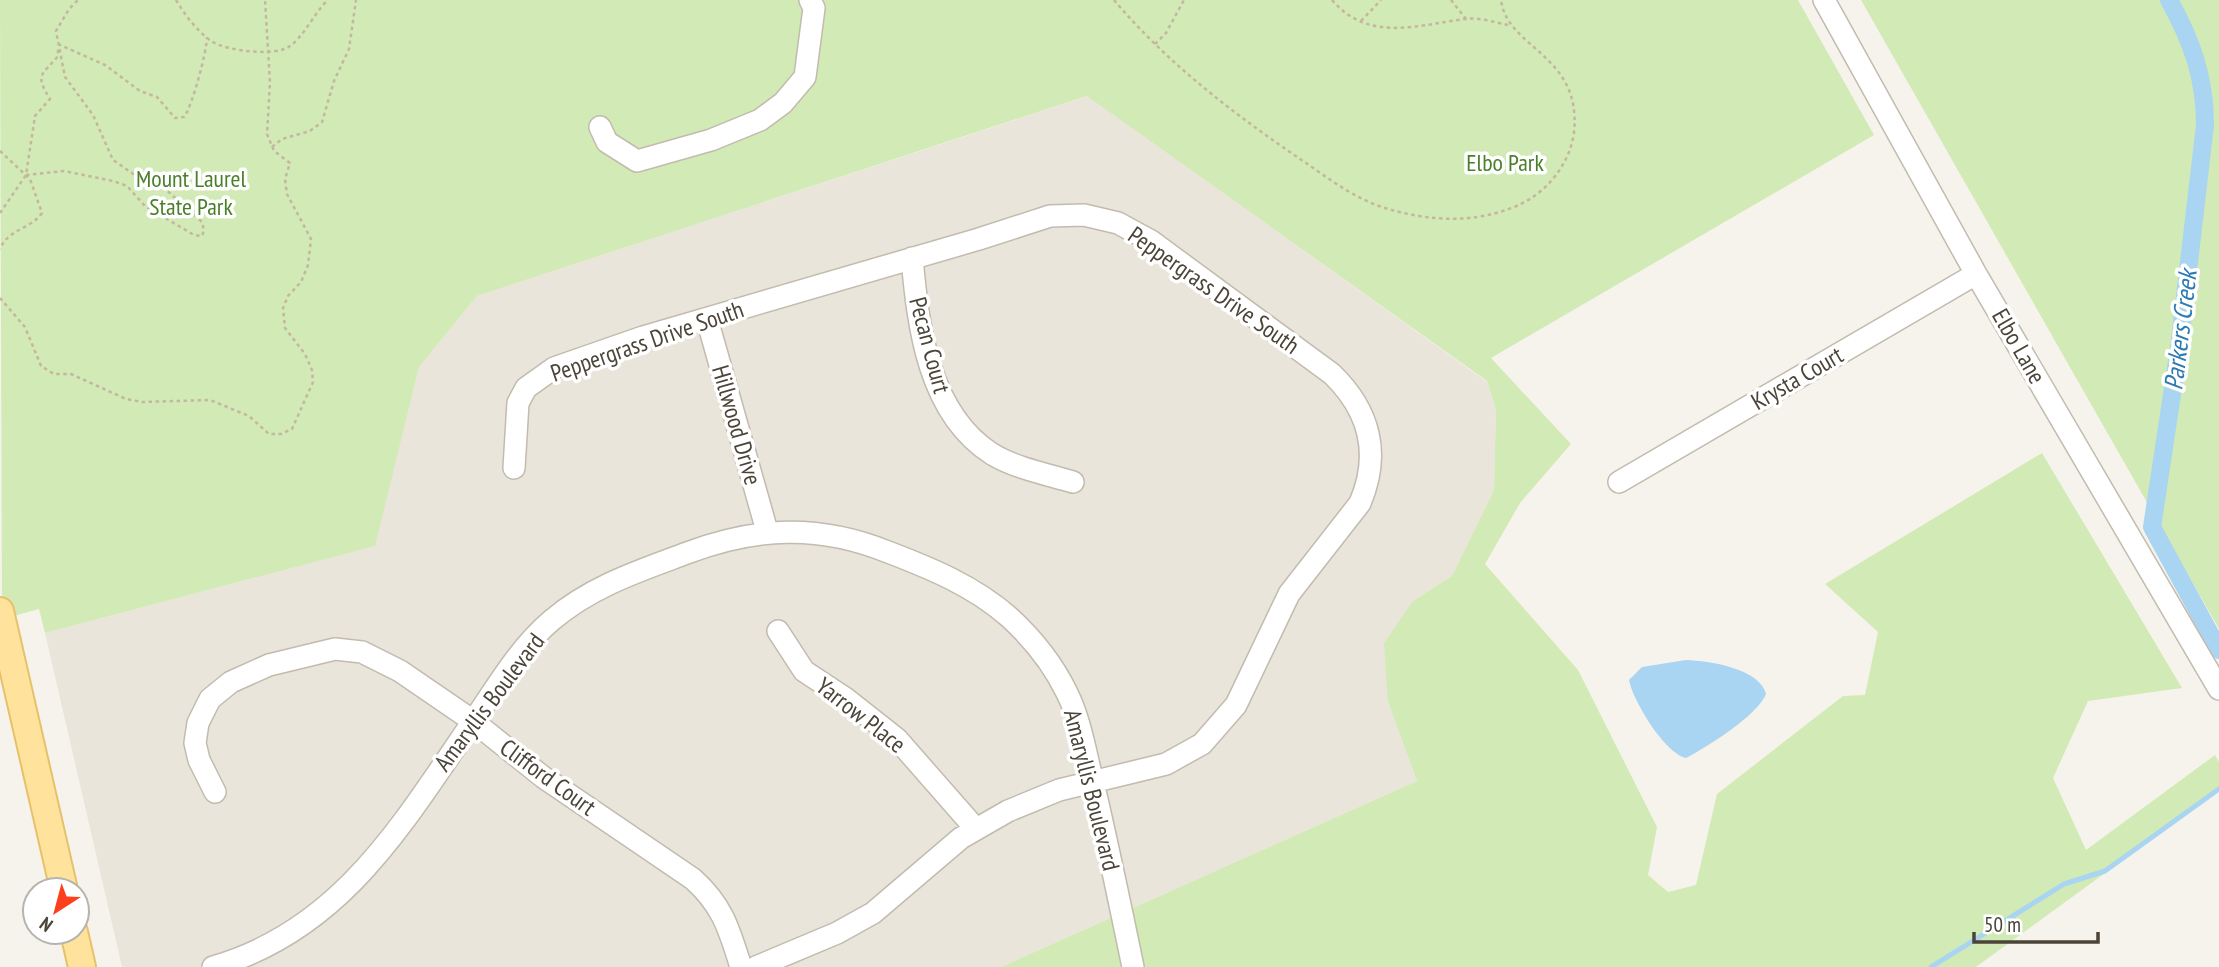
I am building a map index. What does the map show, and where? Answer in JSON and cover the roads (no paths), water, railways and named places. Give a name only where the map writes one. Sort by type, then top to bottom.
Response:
[{"type":"main road","points":[[0,611],[61,876]]},
{"type":"main road","points":[[77,946],[82,967]]},
{"type":"street","points":[[600,127],[607,142],[637,161],[711,140],[760,120],[783,103],[805,77],[814,8],[810,0]]},
{"type":"street","name":"Elbo Lane","points":[[1824,0],[1976,274],[2219,690]]},
{"type":"street","name":"Peppergrass Drive South","points":[[514,468],[518,403],[526,388],[539,377],[570,362],[1049,216],[1102,217],[1152,241],[1332,374],[1356,400],[1364,416],[1372,451],[1367,487],[1360,503],[1289,594],[1245,689],[1226,720],[1202,744],[1178,758],[1038,797],[975,828],[947,848],[873,912],[837,933],[756,967]]},
{"type":"street","name":"Pecan Court","points":[[912,258],[920,328],[939,389],[955,419],[993,454],[1073,482]]},
{"type":"street","name":"Krysta Court","points":[[1619,482],[1976,274]]},
{"type":"street","name":"Hillwood Drive","points":[[707,319],[767,531]]},
{"type":"street","name":"Amaryllis Boulevard","points":[[213,967],[257,960],[317,916],[357,879],[530,642],[573,604],[624,577],[691,551],[767,531],[806,531],[857,541],[950,579],[991,603],[1042,652],[1068,694],[1093,782],[1133,967]]},
{"type":"street","name":"Yarrow Place","points":[[778,631],[804,671],[845,698],[897,739],[975,828]]},
{"type":"street","name":"Clifford Court","points":[[215,792],[199,760],[195,743],[202,710],[231,682],[256,670],[295,658],[335,649],[362,652],[400,671],[473,721],[517,758],[703,888],[726,919],[741,967]]},
{"type":"water","points":[[1686,660],[1720,664],[1744,672],[1761,685],[1766,694],[1743,721],[1686,758],[1669,747],[1651,725],[1629,680],[1642,667]]},
{"type":"waterway","name":"Parkers Creek","points":[[2169,0],[2196,60],[2203,91],[2205,125],[2179,348],[2152,527],[2219,650]]},
{"type":"waterway","name":"Parkers Creek","points":[[1931,967],[2064,884],[2105,871],[2219,789]]},
{"type":"park label","name":"Elbo Park","points":[[1505,162]]},
{"type":"park label","name":"Mount Laurel State Park","points":[[191,192]]}]
